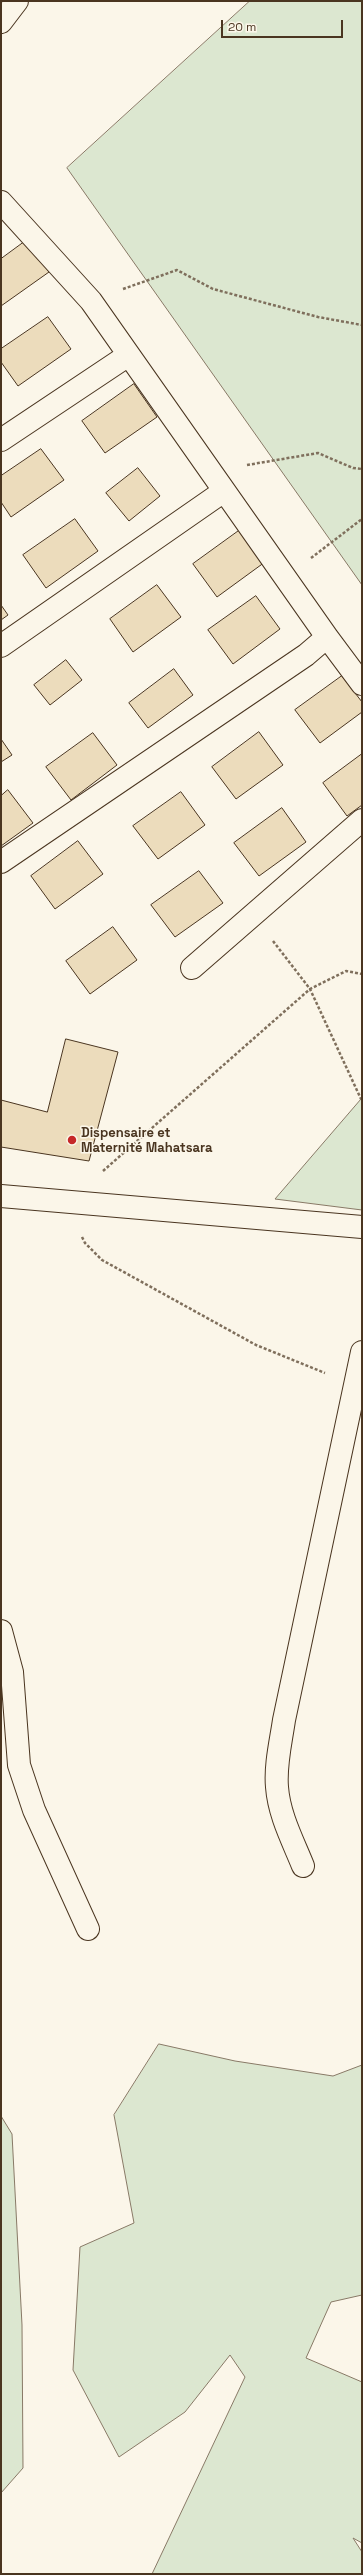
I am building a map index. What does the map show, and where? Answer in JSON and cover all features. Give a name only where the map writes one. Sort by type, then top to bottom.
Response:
[{"type":"street","points":[[1,22],[18,1]]},
{"type":"street","points":[[1,202],[91,301],[127,356],[362,684]]},
{"type":"street","points":[[1,440],[127,356]]},
{"type":"street","points":[[1,646],[224,491]]},
{"type":"street","points":[[1,862],[306,655],[327,637]]},
{"type":"street","points":[[192,968],[362,820]]},
{"type":"street","points":[[1,1196],[77,1201],[362,1227]]},
{"type":"street","points":[[303,1866],[282,1814],[277,1787],[278,1767],[284,1720],[362,1352]]},
{"type":"street","points":[[1,1631],[12,1672],[19,1765],[34,1810],[88,1929]]},
{"type":"path","points":[[91,301],[177,270],[213,289],[318,317],[362,323]]},
{"type":"path","points":[[210,471],[318,453],[353,468],[362,469]]},
{"type":"path","points":[[251,916],[288,958],[310,989],[361,1099]]},
{"type":"path","points":[[356,1385],[256,1345],[102,1260],[85,1243],[77,1222],[77,1201],[92,1180],[310,989],[346,972],[362,974]]},
{"type":"green space","points":[[250,1],[362,1],[362,585],[67,168]]},
{"type":"green space","points":[[362,1097],[362,1210],[275,1199],[361,1099]]},
{"type":"green space","points":[[159,2044],[235,2061],[333,2076],[362,2065],[362,2295],[331,2302],[306,2358],[362,2382],[362,2543],[353,2538],[362,2552],[362,2574],[152,2574],[245,2377],[230,2355],[185,2412],[119,2457],[73,2370],[80,2247],[134,2223],[114,2115]]},
{"type":"green space","points":[[1,2116],[12,2134],[22,2325],[23,2468],[1,2493]]},
{"type":"building","points":[[27,240],[49,272],[1,306],[1,259]]},
{"type":"building","points":[[48,317],[71,349],[18,386],[1,362],[1,349]]},
{"type":"building","points":[[134,384],[157,417],[105,453],[82,421]]},
{"type":"building","points":[[41,449],[64,480],[11,517],[1,502],[1,476]]},
{"type":"building","points":[[138,468],[160,496],[129,521],[106,493]]},
{"type":"building","points":[[75,519],[98,551],[46,588],[23,555]]},
{"type":"building","points":[[240,530],[265,562],[217,597],[193,564]]},
{"type":"building","points":[[157,585],[181,617],[133,652],[110,619]]},
{"type":"building","points":[[256,596],[280,629],[233,664],[208,630]]},
{"type":"building","points":[[1,605],[8,615],[1,620]]},
{"type":"building","points":[[66,660],[82,680],[50,705],[34,685]]},
{"type":"building","points":[[174,669],[193,695],[148,728],[129,703]]},
{"type":"building","points":[[342,676],[362,702],[362,712],[320,743],[295,710]]},
{"type":"building","points":[[259,732],[283,765],[236,799],[212,767]]},
{"type":"building","points":[[93,733],[117,765],[71,800],[46,767]]},
{"type":"building","points":[[1,739],[12,755],[1,762]]},
{"type":"building","points":[[362,754],[362,805],[347,816],[323,783]]},
{"type":"building","points":[[8,790],[33,823],[1,846],[1,796]]},
{"type":"building","points":[[181,792],[205,825],[158,859],[133,826]]},
{"type":"building","points":[[282,808],[306,842],[259,876],[234,843]]},
{"type":"building","points":[[78,841],[103,874],[55,909],[31,876]]},
{"type":"building","points":[[199,871],[223,903],[175,937],[151,905]]},
{"type":"building","points":[[113,927],[137,960],[90,994],[66,961]]},
{"type":"building","points":[[66,1039],[118,1052],[89,1161],[1,1147],[1,1100],[47,1112]]},
{"type":"place","name":"Dispensaire et Maternité Mahatsara","points":[[72,1140]]}]
